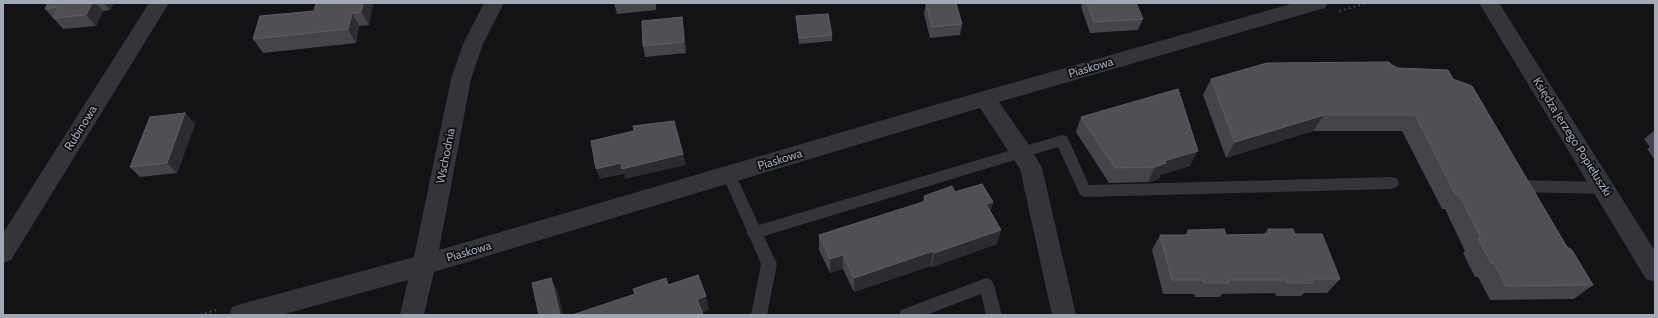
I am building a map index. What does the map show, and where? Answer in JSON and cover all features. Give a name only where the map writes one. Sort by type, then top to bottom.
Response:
[{"type":"street","name":"Rubinowa","points":[[3,252],[159,3]]},
{"type":"street","name":"Wschodnia","points":[[412,315],[424,265],[461,79],[473,44],[494,3]]},
{"type":"street","name":"Piaskowa","points":[[241,315],[424,265],[986,99],[1318,3]]},
{"type":"street","name":"Księdza Jerzego Popiełuszki","points":[[1489,3],[1655,272]]},
{"type":"street","points":[[986,99],[1031,168],[1064,315]]},
{"type":"lane","points":[[754,233],[1021,151],[1062,140],[1085,191],[1392,184]]},
{"type":"lane","points":[[1508,173],[1523,198]]},
{"type":"lane","points":[[729,175],[768,264],[759,315]]},
{"type":"lane","points":[[1516,186],[1603,188]]},
{"type":"lane","points":[[907,315],[986,285],[994,315]]},
{"type":"building","points":[[48,3],[92,3],[86,15],[53,18],[58,7],[45,9]]},
{"type":"building","points":[[316,3],[363,3],[361,12],[352,13],[348,29],[253,39],[260,16],[314,11]]},
{"type":"building","points":[[926,3],[956,3],[962,24],[932,27]]},
{"type":"building","points":[[1087,3],[1136,3],[1143,19],[1094,22]]},
{"type":"building","points":[[828,14],[832,35],[799,38],[796,16]]},
{"type":"building","points":[[682,17],[684,42],[643,46],[642,21]]},
{"type":"building","points":[[1389,62],[1398,68],[1448,70],[1453,79],[1472,86],[1567,247],[1572,250],[1593,285],[1506,286],[1494,263],[1491,263],[1478,238],[1481,238],[1459,195],[1456,195],[1415,115],[1324,115],[1235,142],[1211,79],[1267,63]]},
{"type":"building","points":[[1178,89],[1198,151],[1164,161],[1166,163],[1155,167],[1115,168],[1081,117]]},
{"type":"building","points":[[185,113],[167,163],[130,167],[150,117]]},
{"type":"building","points":[[674,121],[683,154],[622,169],[621,163],[596,169],[591,141],[634,131],[633,126]]},
{"type":"building","points":[[982,184],[993,202],[986,204],[1001,230],[934,253],[933,251],[854,278],[843,255],[830,259],[819,235],[926,201],[924,196],[952,186],[955,192]]},
{"type":"building","points":[[1224,229],[1226,235],[1270,234],[1268,229],[1293,229],[1295,234],[1322,234],[1340,279],[1311,279],[1313,283],[1287,283],[1286,280],[1228,280],[1229,283],[1204,283],[1203,280],[1172,280],[1160,235],[1190,235],[1188,230]]},
{"type":"building","points":[[698,275],[706,296],[697,299],[703,315],[572,315],[635,294],[633,289],[666,278],[668,285]]},
{"type":"building","points":[[551,278],[560,315],[539,315],[532,283]]}]
